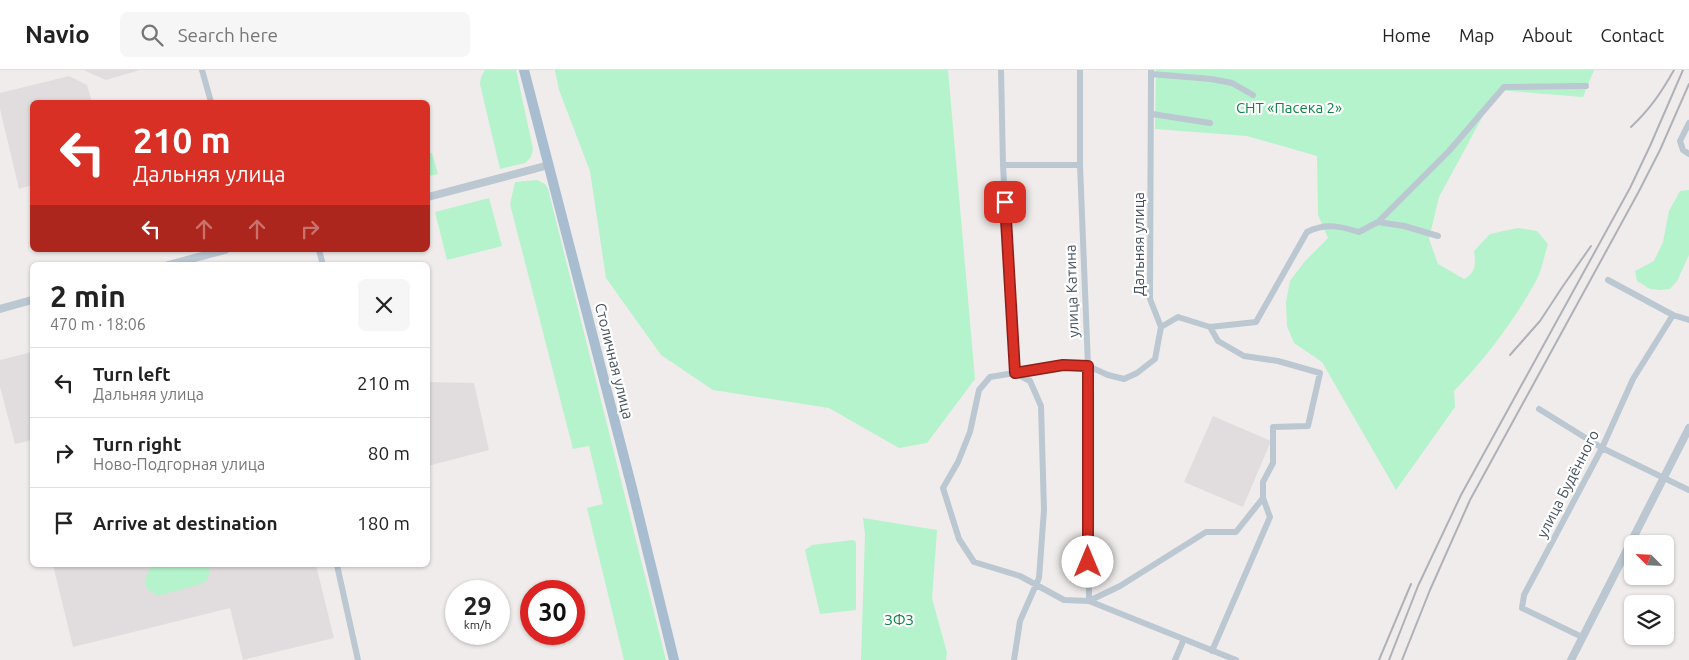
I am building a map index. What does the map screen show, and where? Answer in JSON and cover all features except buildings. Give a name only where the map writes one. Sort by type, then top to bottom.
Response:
[{"type":"main road","name":"Столичная улица","points":[[524,70],[652,566],[674,660]]},
{"type":"street","points":[[202,70],[210,100]]},
{"type":"street","points":[[1001,70],[1003,165],[1015,373],[1030,381],[1041,406],[1044,510],[1039,578],[1020,621],[1014,660]]},
{"type":"street","name":"улица Катина","points":[[1080,70],[1080,164],[1088,366],[1089,601]]},
{"type":"street","points":[[1151,72],[1232,83],[1252,95]]},
{"type":"street","name":"Дальняя улица","points":[[1035,586],[1020,576],[974,562],[959,539],[944,488],[958,462],[970,432],[979,390],[990,377],[1063,365],[1088,366],[1108,375],[1124,379],[1137,373],[1155,359],[1160,328],[1150,299],[1151,72]]},
{"type":"street","points":[[1160,328],[1178,317],[1210,327],[1256,322],[1308,232],[1316,228],[1340,226],[1359,232],[1378,222],[1449,151],[1504,87],[1586,86]]},
{"type":"street","points":[[1152,114],[1210,123]]},
{"type":"street","points":[[1686,152],[1680,141],[1689,123]]},
{"type":"street","points":[[1003,165],[1080,164]]},
{"type":"street","points":[[430,196],[549,165]]},
{"type":"street","points":[[1378,222],[1404,226],[1438,236]]},
{"type":"street","points":[[179,262],[217,252]]},
{"type":"street","points":[[1608,280],[1673,315],[1689,320]]},
{"type":"street","points":[[0,309],[30,301]]},
{"type":"street","name":"улица Будённого","points":[[1582,636],[1522,608],[1524,595],[1602,448],[1633,379],[1673,315]]},
{"type":"street","points":[[1210,327],[1218,341],[1244,356],[1278,361],[1320,373],[1308,426],[1273,427],[1272,463],[1263,482],[1263,498],[1270,518],[1212,650]]},
{"type":"street","points":[[1539,410],[1602,448],[1689,490]]},
{"type":"street","points":[[1571,660],[1689,428]]},
{"type":"street","points":[[1089,601],[1120,586],[1206,532],[1236,532],[1263,498]]},
{"type":"street","points":[[337,567],[358,660]]},
{"type":"street","points":[[1035,586],[1064,600],[1089,601],[1236,660]]},
{"type":"street","points":[[1175,660],[1184,640]]},
{"type":"shaded area","points":[[83,70],[140,70],[106,80]]},
{"type":"shaded area","points":[[69,76],[87,85],[91,100],[30,100],[30,186],[19,189],[0,109],[0,93]]},
{"type":"shaded area","points":[[30,352],[30,440],[15,444],[0,387],[0,360]]},
{"type":"shaded area","points":[[430,382],[474,383],[489,450],[430,465]]},
{"type":"shaded area","points":[[1213,416],[1271,441],[1243,507],[1184,482]]},
{"type":"shaded area","points":[[53,567],[316,567],[334,638],[243,660],[230,608],[73,647]]},
{"type":"green space","points":[[485,70],[516,70],[533,149],[531,157],[525,163],[500,169],[480,84]]},
{"type":"green space","points":[[555,70],[948,70],[975,379],[927,443],[899,448],[829,408],[713,390],[661,355],[606,278],[590,171],[559,90]]},
{"type":"green space","name":"СНТ «Пасека 2»","points":[[1156,70],[1594,70],[1583,97],[1497,90],[1439,197],[1429,239],[1438,264],[1464,279],[1473,271],[1474,251],[1490,234],[1518,228],[1537,231],[1548,244],[1538,277],[1527,296],[1499,339],[1454,391],[1455,407],[1396,490],[1322,362],[1294,343],[1287,326],[1286,302],[1290,281],[1305,261],[1328,238],[1318,215],[1317,156],[1247,136],[1155,129]]},
{"type":"green space","points":[[432,153],[438,174],[430,176],[430,154]]},
{"type":"green space","points":[[537,180],[545,184],[548,189],[666,660],[624,660],[587,508],[603,504],[589,446],[573,449],[510,204],[515,182]]},
{"type":"green space","points":[[1689,190],[1689,255],[1677,281],[1670,289],[1650,289],[1637,281],[1635,271],[1654,261],[1663,242],[1669,211],[1680,191]]},
{"type":"green space","points":[[489,198],[502,246],[447,260],[435,212]]},
{"type":"green space","name":"ЗФЗ","points":[[863,518],[937,530],[932,598],[947,653],[946,660],[861,660],[865,535]]},
{"type":"green space","points":[[853,540],[856,542],[856,610],[820,614],[805,550],[812,545]]},
{"type":"green space","points":[[208,567],[209,575],[204,583],[158,596],[147,589],[145,580],[150,568]]},
{"type":"railway","points":[[1631,127],[1655,100],[1674,70]]},
{"type":"railway","points":[[1389,660],[1418,586],[1461,495],[1630,188],[1683,70]]},
{"type":"railway","points":[[1402,660],[1430,590],[1470,500],[1638,193],[1660,150],[1689,84]]},
{"type":"railway","points":[[1510,355],[1540,321],[1591,246]]},
{"type":"railway","points":[[1379,660],[1411,584]]},
{"type":"route","points":[[1005,202],[1015,373],[1063,365],[1088,366],[1088,562]]}]
